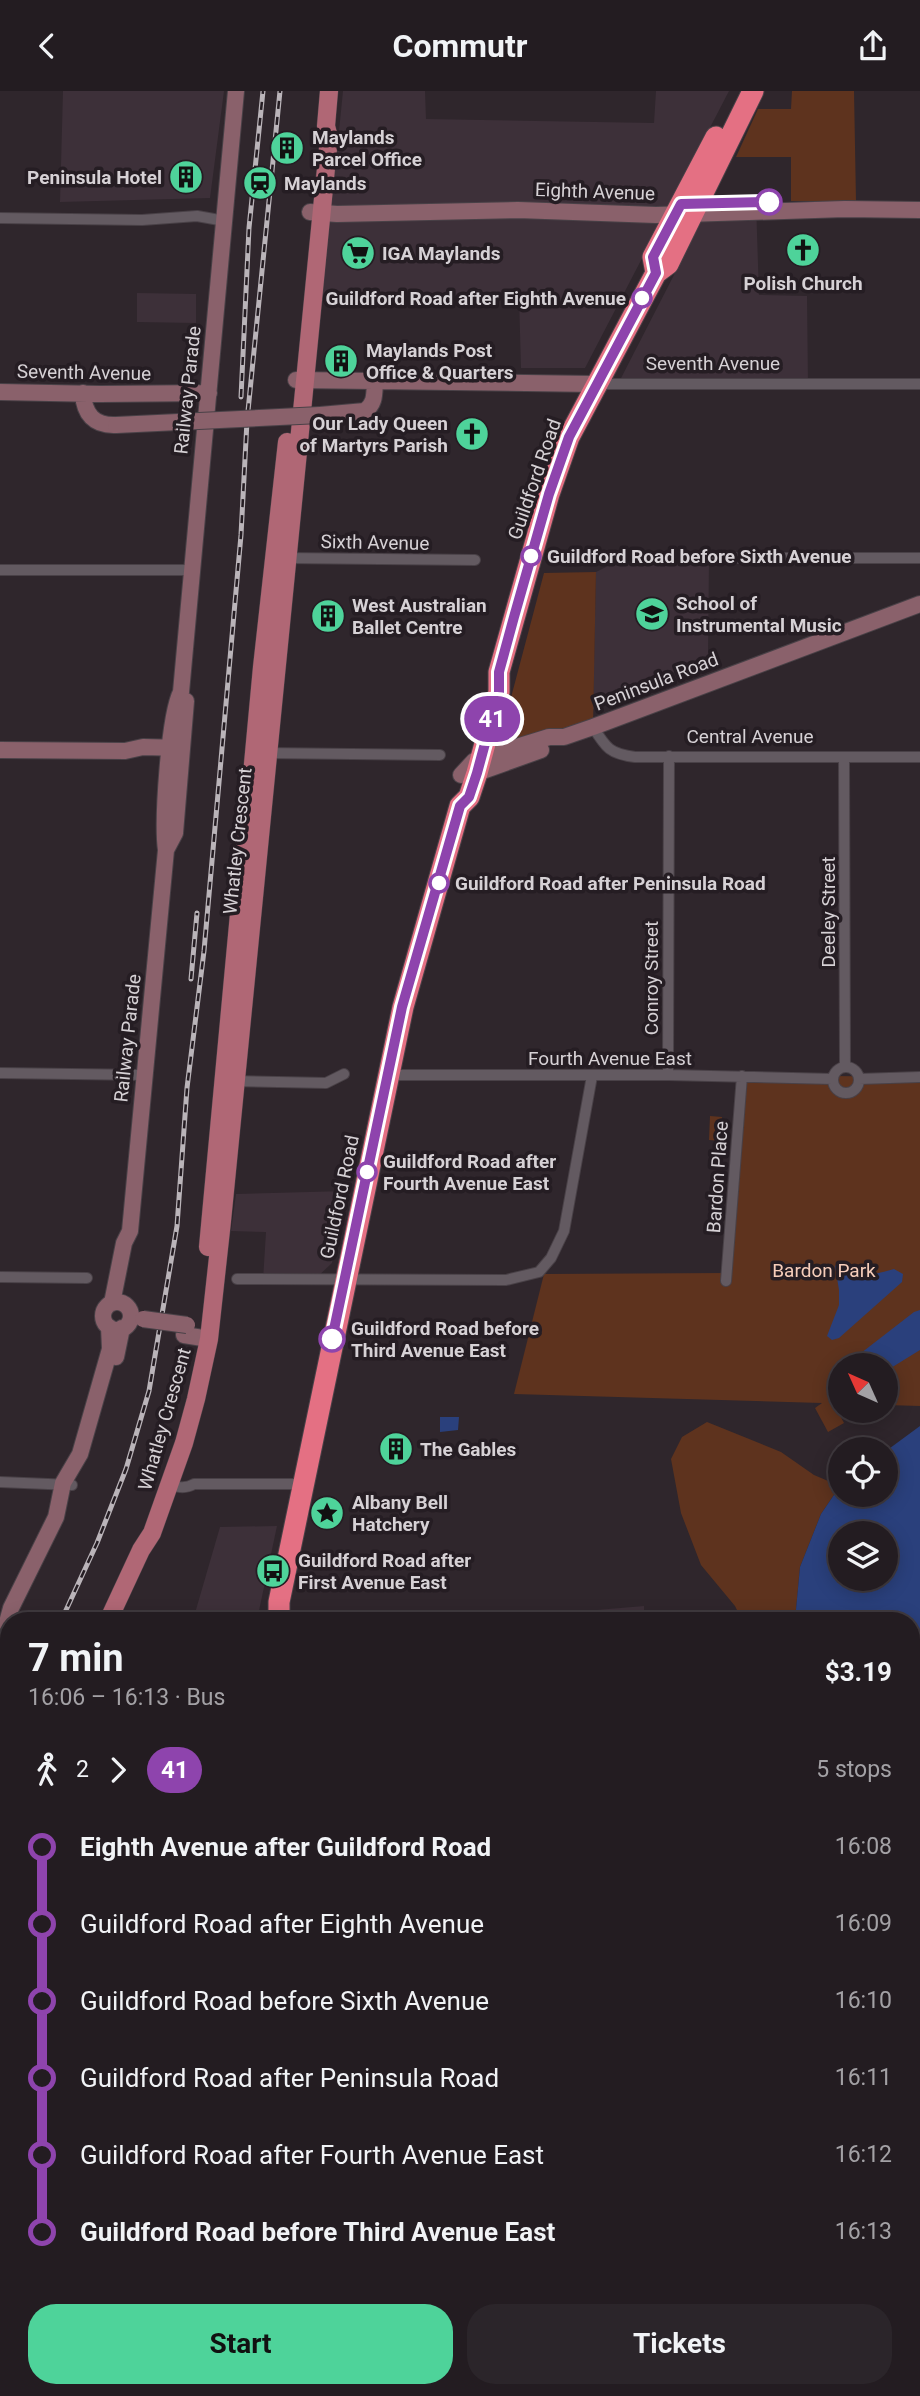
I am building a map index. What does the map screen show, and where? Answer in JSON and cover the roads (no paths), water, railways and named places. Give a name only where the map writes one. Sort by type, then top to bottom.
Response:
[{"type":"highway","name":"Guildford Road","points":[[687,209],[739,91]]},
{"type":"highway","name":"Guildford Road","points":[[276,1612],[402,1007],[460,806],[456,793],[473,769],[487,688],[499,672],[549,494],[569,437],[656,273],[653,257],[687,209],[752,91]]},
{"type":"main road","name":"Whatley Crescent","points":[[112,1612],[141,1550],[152,1533],[169,1477],[188,1390],[197,1332],[228,1081],[280,558],[301,381],[316,208],[329,138],[326,126],[329,91]]},
{"type":"street","name":"Railway Parade","points":[[10,1612],[56,1517],[67,1484],[88,1455],[126,1319],[124,1285],[134,1246],[130,1231],[166,849],[164,832],[176,753],[175,704],[181,692],[236,91]]},
{"type":"street","name":"Eighth Avenue","points":[[687,209],[920,201]]},
{"type":"street","name":"Eighth Avenue","points":[[316,208],[920,210]]},
{"type":"street","points":[[0,218],[142,220],[197,216],[225,221]]},
{"type":"street","name":"Seventh Avenue","points":[[301,381],[920,384]]},
{"type":"street","points":[[83,393],[85,411],[90,418],[100,423],[116,425],[365,411],[374,398],[375,381]]},
{"type":"street","name":"Seventh Avenue","points":[[0,392],[209,393]]},
{"type":"street","name":"Sixth Avenue","points":[[280,558],[475,561]]},
{"type":"street","points":[[687,558],[920,558]]},
{"type":"street","points":[[0,569],[191,570]]},
{"type":"street","name":"Peninsula Road","points":[[473,769],[550,737],[564,737],[593,727],[920,604]]},
{"type":"street","name":"Central Avenue","points":[[593,727],[606,748],[620,755],[635,757],[920,757]]},
{"type":"street","points":[[0,750],[125,751],[143,747],[176,753]]},
{"type":"street","points":[[261,753],[440,755]]},
{"type":"street","name":"Conroy Street","points":[[668,1075],[669,756]]},
{"type":"street","name":"Deeley Street","points":[[844,757],[845,1067]]},
{"type":"street","points":[[845,1067],[852,1069],[859,1079],[857,1087],[847,1093],[836,1090],[833,1079],[838,1070],[845,1067]]},
{"type":"street","points":[[0,1073],[145,1075]]},
{"type":"street","points":[[228,1081],[327,1083],[344,1074]]},
{"type":"street","name":"Fourth Avenue East","points":[[388,1075],[668,1075],[833,1079]]},
{"type":"street","points":[[237,1279],[506,1280],[540,1272],[551,1258],[564,1231],[592,1076]]},
{"type":"street","name":"Bardon Place","points":[[726,1281],[742,1076]]},
{"type":"street","points":[[859,1079],[920,1077]]},
{"type":"street","points":[[0,1277],[87,1278]]},
{"type":"street","points":[[126,1319],[197,1332]]},
{"type":"street","points":[[169,1477],[189,1487],[194,1484]]},
{"type":"street","points":[[169,1477],[180,1477],[194,1484],[302,1484]]},
{"type":"street","points":[[0,1482],[67,1484]]},
{"type":"street","name":"Railway Parade","points":[[21,1612],[65,1511],[67,1484]]},
{"type":"water","points":[[840,1261],[844,1268],[857,1274],[894,1269],[903,1274],[902,1282],[839,1338],[832,1340],[827,1336],[839,1305],[835,1266]]},
{"type":"water","points":[[920,1310],[920,1350],[898,1364],[898,1353],[861,1353]]},
{"type":"water","points":[[440,1417],[459,1417],[458,1430],[440,1432]]},
{"type":"water","points":[[920,1426],[920,1612],[796,1612],[800,1567],[821,1514],[828,1504],[828,1507],[898,1507],[898,1442]]},
{"type":"railway","points":[[241,397],[249,228],[263,91]]},
{"type":"railway","points":[[65,1612],[97,1543],[126,1469],[149,1391],[177,1226],[187,1088],[204,951],[241,535],[247,421],[280,91]]},
{"type":"railway","points":[[191,979],[197,913]]},
{"type":"place","name":"Maylands Parcel Office","points":[[287,148]]},
{"type":"place","name":"Peninsula Hotel","points":[[186,177]]},
{"type":"place","name":"Maylands","points":[[260,183]]},
{"type":"place","name":"Polish Church","points":[[803,250]]},
{"type":"place","name":"IGA Maylands","points":[[358,253]]},
{"type":"place","name":"Guildford Road after Eighth Avenue","points":[[642,298]]},
{"type":"place","name":"Maylands Post Office & Quarters","points":[[341,361]]},
{"type":"place","name":"Our Lady Queen of Martyrs Parish","points":[[472,434]]},
{"type":"place","name":"Guildford Road before Sixth Avenue","points":[[531,556]]},
{"type":"place","name":"School of Instrumental Music","points":[[652,614]]},
{"type":"place","name":"West Australian Ballet Centre","points":[[328,616]]},
{"type":"place","name":"Guildford Road after Peninsula Road","points":[[439,883]]},
{"type":"place","name":"Guildford Road after Fourth Avenue East","points":[[367,1172]]},
{"type":"place","name":"Guildford Road before Third Avenue East","points":[[332,1339]]},
{"type":"place","name":"The Gables","points":[[396,1449]]},
{"type":"place","name":"Albany Bell Hatchery","points":[[327,1513]]},
{"type":"place","name":"Guildford Road after First Avenue East","points":[[273,1571]]},
{"type":"park label","name":"Bardon Park","points":[[824,1270]]}]
